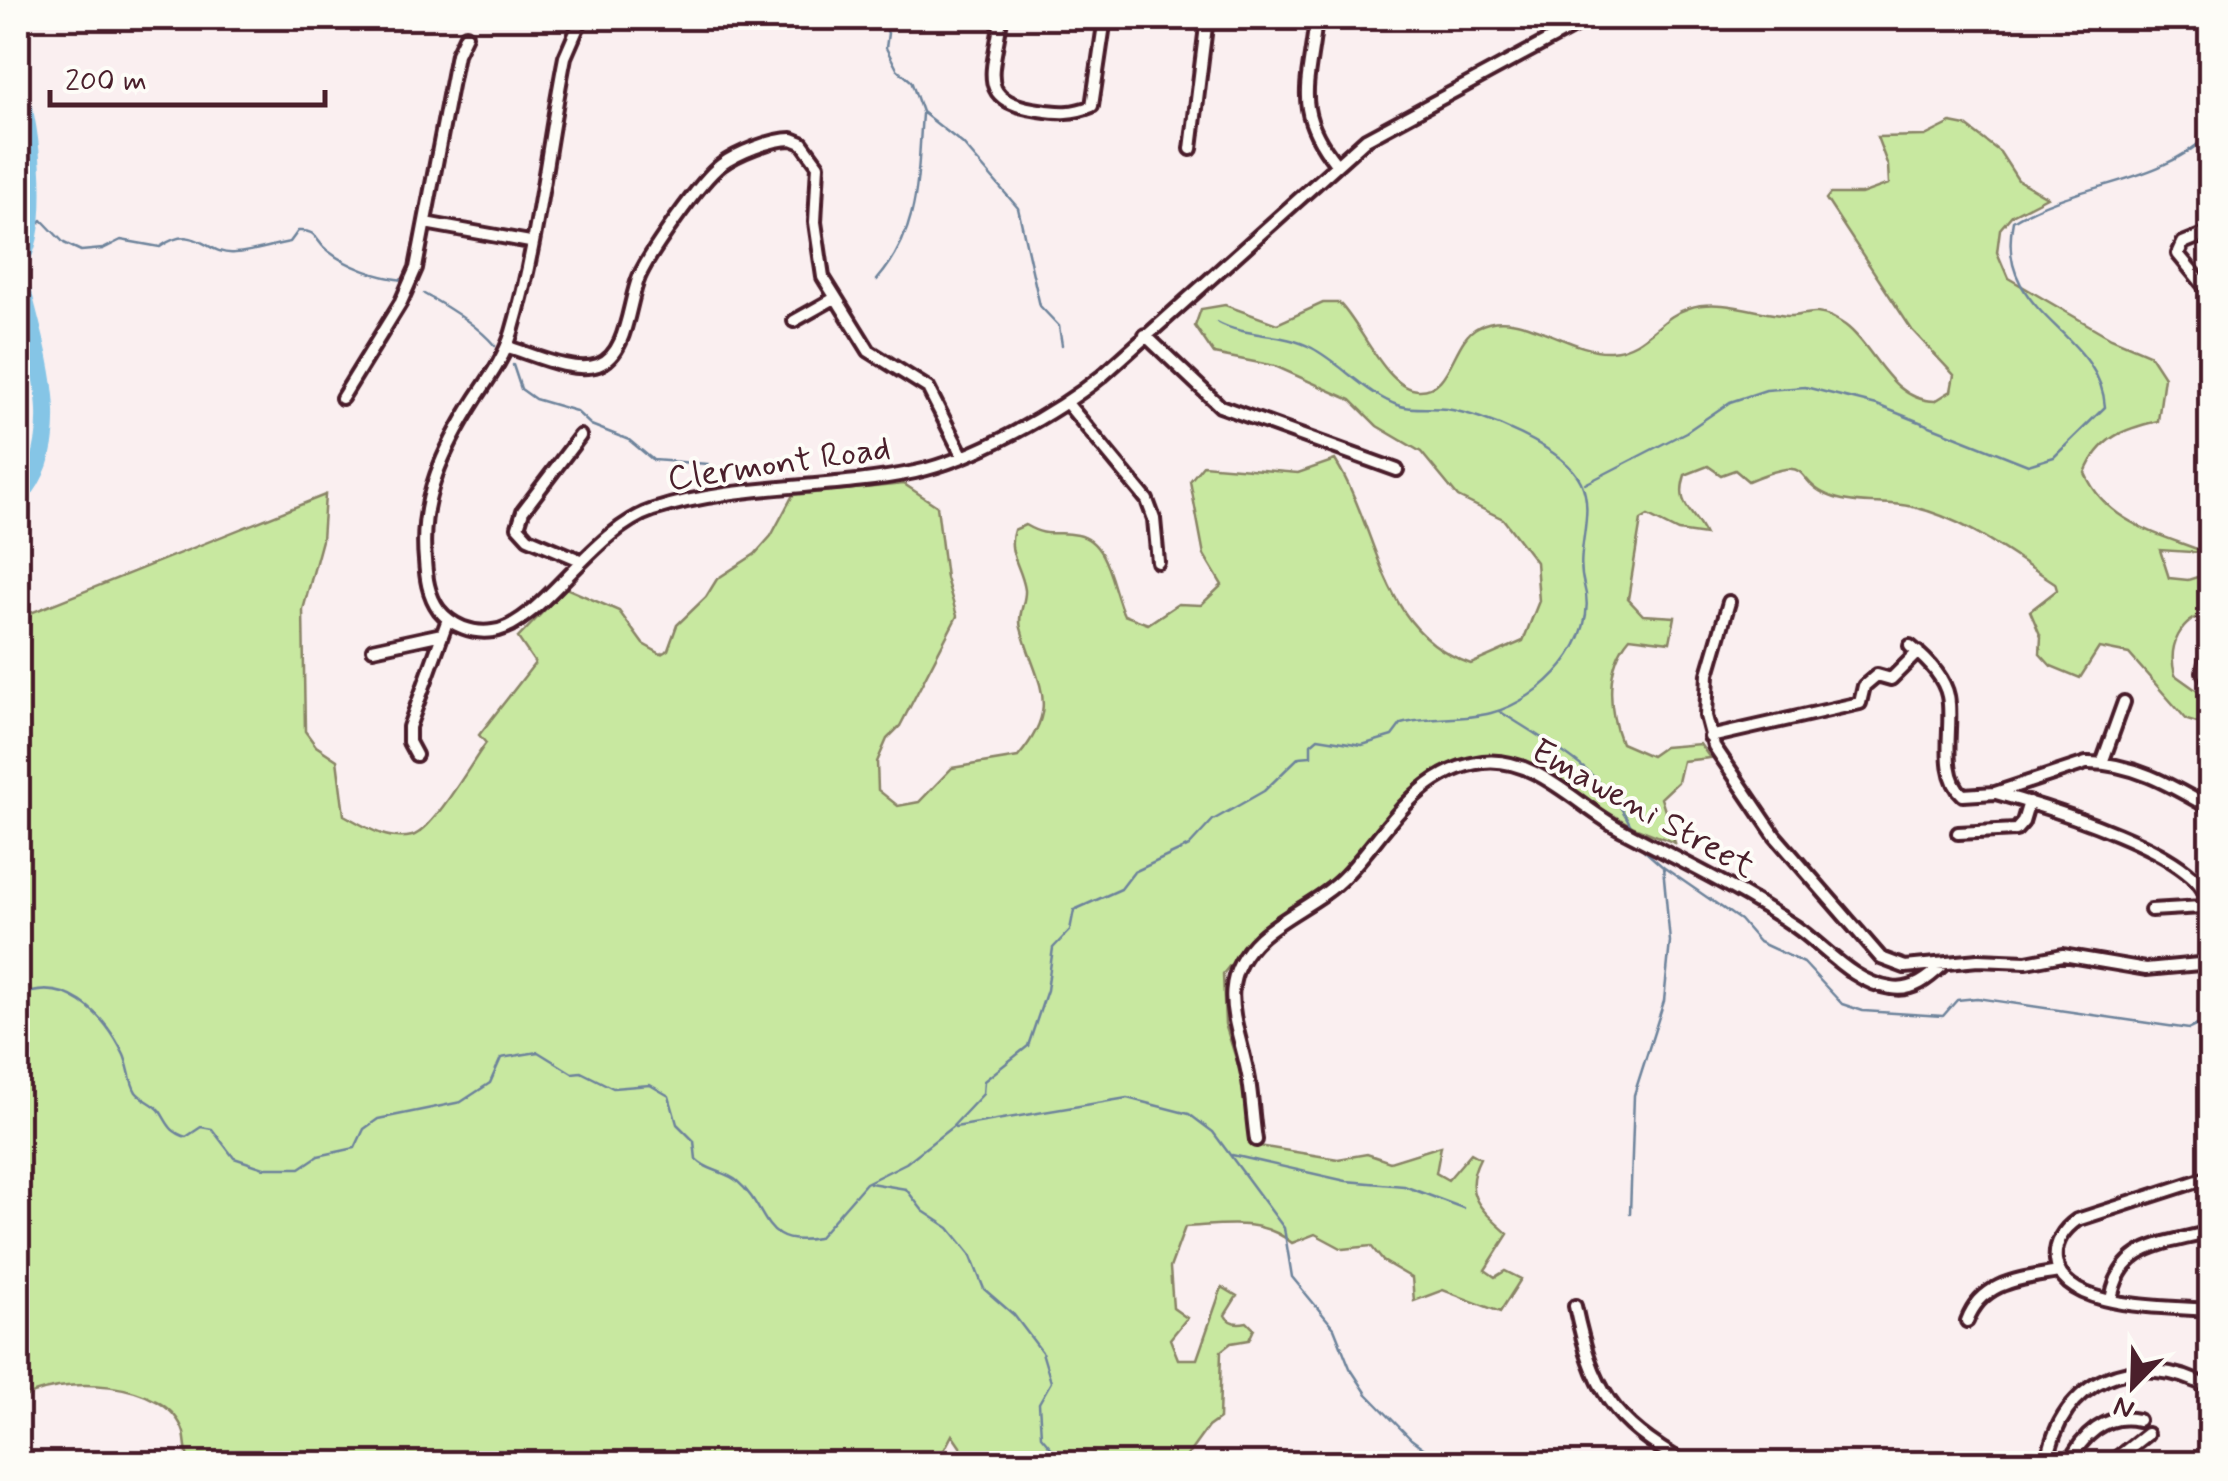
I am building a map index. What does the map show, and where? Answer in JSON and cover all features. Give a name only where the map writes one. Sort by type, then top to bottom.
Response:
[{"type":"street","points":[[416,755],[409,742],[408,727],[448,619],[429,590],[426,510],[444,452],[508,346],[565,57],[582,18]]},
{"type":"street","points":[[1001,18],[993,83],[997,96],[1013,106],[1068,114],[1092,106],[1105,18]]},
{"type":"street","points":[[1191,148],[1206,18]]},
{"type":"street","points":[[1316,18],[1306,110],[1312,133],[1336,164]]},
{"type":"street","name":"Clermont Road","points":[[448,619],[480,632],[509,626],[627,521],[682,502],[898,475],[962,455],[1066,402],[1146,336],[1336,164],[1399,118],[1590,18]]},
{"type":"street","points":[[342,398],[410,285],[457,54],[466,35]]},
{"type":"street","points":[[508,346],[578,366],[595,366],[609,359],[620,342],[644,267],[710,176],[724,163],[780,139],[802,143],[818,165],[819,259],[835,298],[869,351],[928,388],[962,455]]},
{"type":"street","points":[[425,223],[530,242]]},
{"type":"street","points":[[2205,234],[2183,243],[2178,254],[2210,293]]},
{"type":"street","points":[[794,321],[835,298]]},
{"type":"street","points":[[1146,336],[1220,406],[1396,470]]},
{"type":"street","points":[[1066,402],[1147,500],[1154,519],[1158,562]]},
{"type":"street","points":[[580,436],[524,511],[518,527],[528,538],[580,560]]},
{"type":"street","points":[[1729,602],[1708,674],[1710,737],[1774,836],[1864,941],[1892,963],[2026,962],[2062,955],[2146,969],[2210,963]]},
{"type":"street","points":[[372,650],[442,634]]},
{"type":"street","points":[[2210,638],[2203,672],[2210,683]]},
{"type":"street","points":[[1710,737],[1854,705],[1860,702],[1868,682],[1877,675],[1891,680],[1914,649],[1948,692],[1951,774],[1958,790],[1970,797],[2086,764],[2102,763],[2170,785],[2210,808]]},
{"type":"street","points":[[2102,763],[2124,702]]},
{"type":"street","name":"Emaweni Street","points":[[1256,1140],[1249,1080],[1230,1009],[1244,959],[1264,935],[1345,876],[1408,801],[1456,769],[1500,762],[1558,786],[1627,833],[1644,839],[1796,927],[1847,968],[1882,986],[1914,986],[1944,964]]},
{"type":"street","points":[[1994,793],[2029,802],[2140,844],[2192,873],[2207,893],[2208,903],[2202,908],[2151,910]]},
{"type":"street","points":[[1958,833],[2016,830],[2024,822],[2029,802]]},
{"type":"street","points":[[2210,1177],[2077,1220],[2056,1246],[2058,1272],[2076,1292],[2112,1300],[2210,1310]]},
{"type":"street","points":[[2112,1300],[2118,1271],[2132,1254],[2210,1232]]},
{"type":"street","points":[[1966,1321],[1975,1299],[1997,1285],[2058,1272]]},
{"type":"street","points":[[1575,1306],[1587,1362],[1609,1403],[1632,1430],[1684,1463]]},
{"type":"street","points":[[2046,1464],[2050,1442],[2064,1413],[2100,1382],[2152,1368],[2184,1374],[2210,1388]]},
{"type":"street","points":[[2069,1464],[2082,1438],[2094,1430],[2112,1420],[2138,1420]]},
{"type":"street","points":[[2109,1464],[2146,1434]]},
{"type":"green space","points":[[1951,123],[1966,126],[2000,152],[2018,180],[2047,197],[2012,215],[2000,229],[1997,252],[2008,278],[2111,338],[2149,354],[2164,377],[2158,421],[2105,443],[2085,473],[2095,490],[2121,516],[2207,553],[2160,550],[2169,578],[2188,580],[2210,573],[2210,612],[2191,621],[2178,635],[2173,664],[2175,675],[2210,700],[2210,727],[2187,720],[2129,654],[2099,648],[2080,678],[2051,666],[2040,654],[2041,637],[2030,611],[2057,590],[2055,583],[1951,520],[1913,507],[1835,498],[1811,485],[1795,469],[1748,481],[1735,470],[1721,475],[1708,466],[1685,475],[1684,501],[1705,535],[1678,531],[1648,516],[1641,520],[1628,599],[1643,615],[1675,617],[1670,642],[1630,637],[1616,661],[1611,688],[1613,716],[1621,743],[1651,756],[1664,747],[1700,744],[1710,758],[1683,761],[1678,782],[1661,798],[1675,843],[1634,827],[1535,771],[1492,757],[1461,761],[1409,793],[1333,881],[1260,928],[1223,974],[1225,1024],[1241,1074],[1253,1145],[1338,1159],[1367,1154],[1390,1162],[1441,1146],[1436,1173],[1448,1180],[1471,1153],[1480,1158],[1473,1192],[1482,1209],[1508,1234],[1485,1270],[1495,1277],[1505,1271],[1521,1279],[1500,1312],[1443,1290],[1414,1301],[1412,1278],[1383,1261],[1371,1246],[1343,1249],[1315,1234],[1292,1243],[1255,1226],[1185,1227],[1170,1268],[1173,1308],[1187,1318],[1170,1339],[1178,1359],[1197,1359],[1222,1287],[1237,1296],[1225,1315],[1227,1318],[1234,1323],[1247,1322],[1254,1329],[1249,1340],[1231,1343],[1221,1351],[1219,1419],[1208,1427],[1182,1463],[971,1463],[952,1435],[937,1464],[189,1463],[184,1433],[174,1415],[157,1401],[135,1392],[84,1385],[36,1392],[18,1401],[18,618],[325,495],[322,540],[303,610],[305,731],[316,746],[337,760],[344,815],[394,837],[421,831],[451,795],[486,743],[479,735],[535,663],[518,638],[566,588],[619,611],[643,644],[661,654],[668,650],[677,625],[706,597],[717,579],[755,554],[771,536],[793,495],[904,484],[937,506],[946,578],[957,616],[877,762],[878,790],[898,806],[919,802],[952,768],[1018,757],[1040,722],[1043,708],[1039,679],[1020,623],[1025,590],[1013,553],[1014,530],[1025,525],[1040,532],[1088,539],[1103,557],[1124,615],[1148,624],[1178,604],[1201,605],[1222,585],[1204,555],[1190,481],[1203,465],[1298,473],[1335,460],[1399,604],[1440,649],[1471,664],[1523,641],[1539,601],[1536,562],[1503,519],[1458,497],[1421,452],[1377,426],[1351,400],[1275,366],[1214,354],[1195,326],[1201,309],[1225,305],[1277,324],[1323,303],[1339,303],[1385,368],[1406,387],[1418,390],[1438,383],[1469,334],[1493,322],[1526,325],[1577,345],[1610,351],[1633,345],[1678,312],[1701,305],[1725,305],[1787,316],[1817,313],[1845,325],[1906,392],[1935,401],[1951,391],[1954,375],[1912,330],[1826,199],[1830,194],[1861,194],[1889,184],[1888,166],[1877,137],[1925,136]]},
{"type":"waterway","points":[[880,18],[888,33],[886,48],[897,69],[911,81],[922,112],[963,144],[1018,208],[1040,306],[1059,326],[1062,345]]},
{"type":"waterway","points":[[18,91],[27,128],[32,179],[30,229],[18,262]]},
{"type":"waterway","points":[[877,280],[891,261],[909,222],[917,181],[922,114]]},
{"type":"waterway","points":[[1585,484],[1686,432],[1730,402],[1766,390],[1805,387],[1877,405],[2028,465],[2054,457],[2105,407],[2099,381],[2086,358],[2032,301],[2018,279],[2011,253],[2013,221],[2063,198],[2165,164],[2210,134]]},
{"type":"waterway","points":[[29,233],[42,220],[64,243],[81,251],[103,249],[121,240],[160,247],[183,237],[235,253],[290,242],[298,231],[305,231],[345,262],[373,274],[403,280]]},
{"type":"waterway","points":[[18,273],[39,359],[46,419],[43,448],[34,474],[18,498]]},
{"type":"waterway","points":[[424,294],[462,317],[495,346]]},
{"type":"waterway","points":[[18,997],[51,991],[81,1002],[115,1039],[136,1092],[157,1108],[173,1130],[186,1137],[201,1127],[212,1129],[234,1158],[264,1168],[300,1168],[318,1156],[355,1148],[364,1129],[378,1119],[461,1102],[490,1083],[501,1058],[538,1052],[572,1073],[581,1072],[613,1088],[650,1085],[669,1096],[677,1124],[694,1141],[696,1159],[737,1181],[776,1232],[799,1240],[818,1238],[866,1183],[906,1163],[952,1127],[983,1094],[984,1081],[1028,1046],[1047,990],[1053,948],[1070,930],[1074,910],[1121,889],[1134,872],[1189,846],[1213,820],[1264,791],[1299,757],[1311,756],[1311,744],[1318,738],[1362,745],[1392,736],[1401,724],[1491,713],[1510,706],[1547,681],[1575,646],[1587,606],[1581,559],[1586,507],[1581,482],[1572,469],[1541,445],[1500,425],[1446,409],[1400,406],[1377,395],[1312,348],[1217,322]]},
{"type":"waterway","points":[[513,365],[521,389],[535,399],[576,411],[591,425],[629,440],[653,460],[708,464]]},
{"type":"waterway","points":[[1499,711],[1558,748],[1594,777],[1624,812],[1634,833]]},
{"type":"waterway","points":[[1638,845],[1740,920],[1759,942],[1804,963],[1842,1004],[1863,1011],[1943,1016],[1957,1000],[1977,998],[2189,1029],[2210,1019]]},
{"type":"waterway","points":[[1630,1214],[1634,1095],[1664,1001],[1670,942],[1663,867]]},
{"type":"waterway","points":[[955,1127],[1127,1098],[1189,1114],[1213,1132],[1284,1228],[1292,1277],[1334,1328],[1350,1368],[1367,1394],[1411,1439],[1445,1464]]},
{"type":"waterway","points":[[1232,1155],[1346,1181],[1404,1186],[1463,1208]]},
{"type":"waterway","points":[[870,1183],[906,1189],[923,1211],[949,1228],[970,1254],[984,1289],[1014,1315],[1042,1352],[1051,1382],[1039,1403],[1041,1436],[1065,1464]]}]
